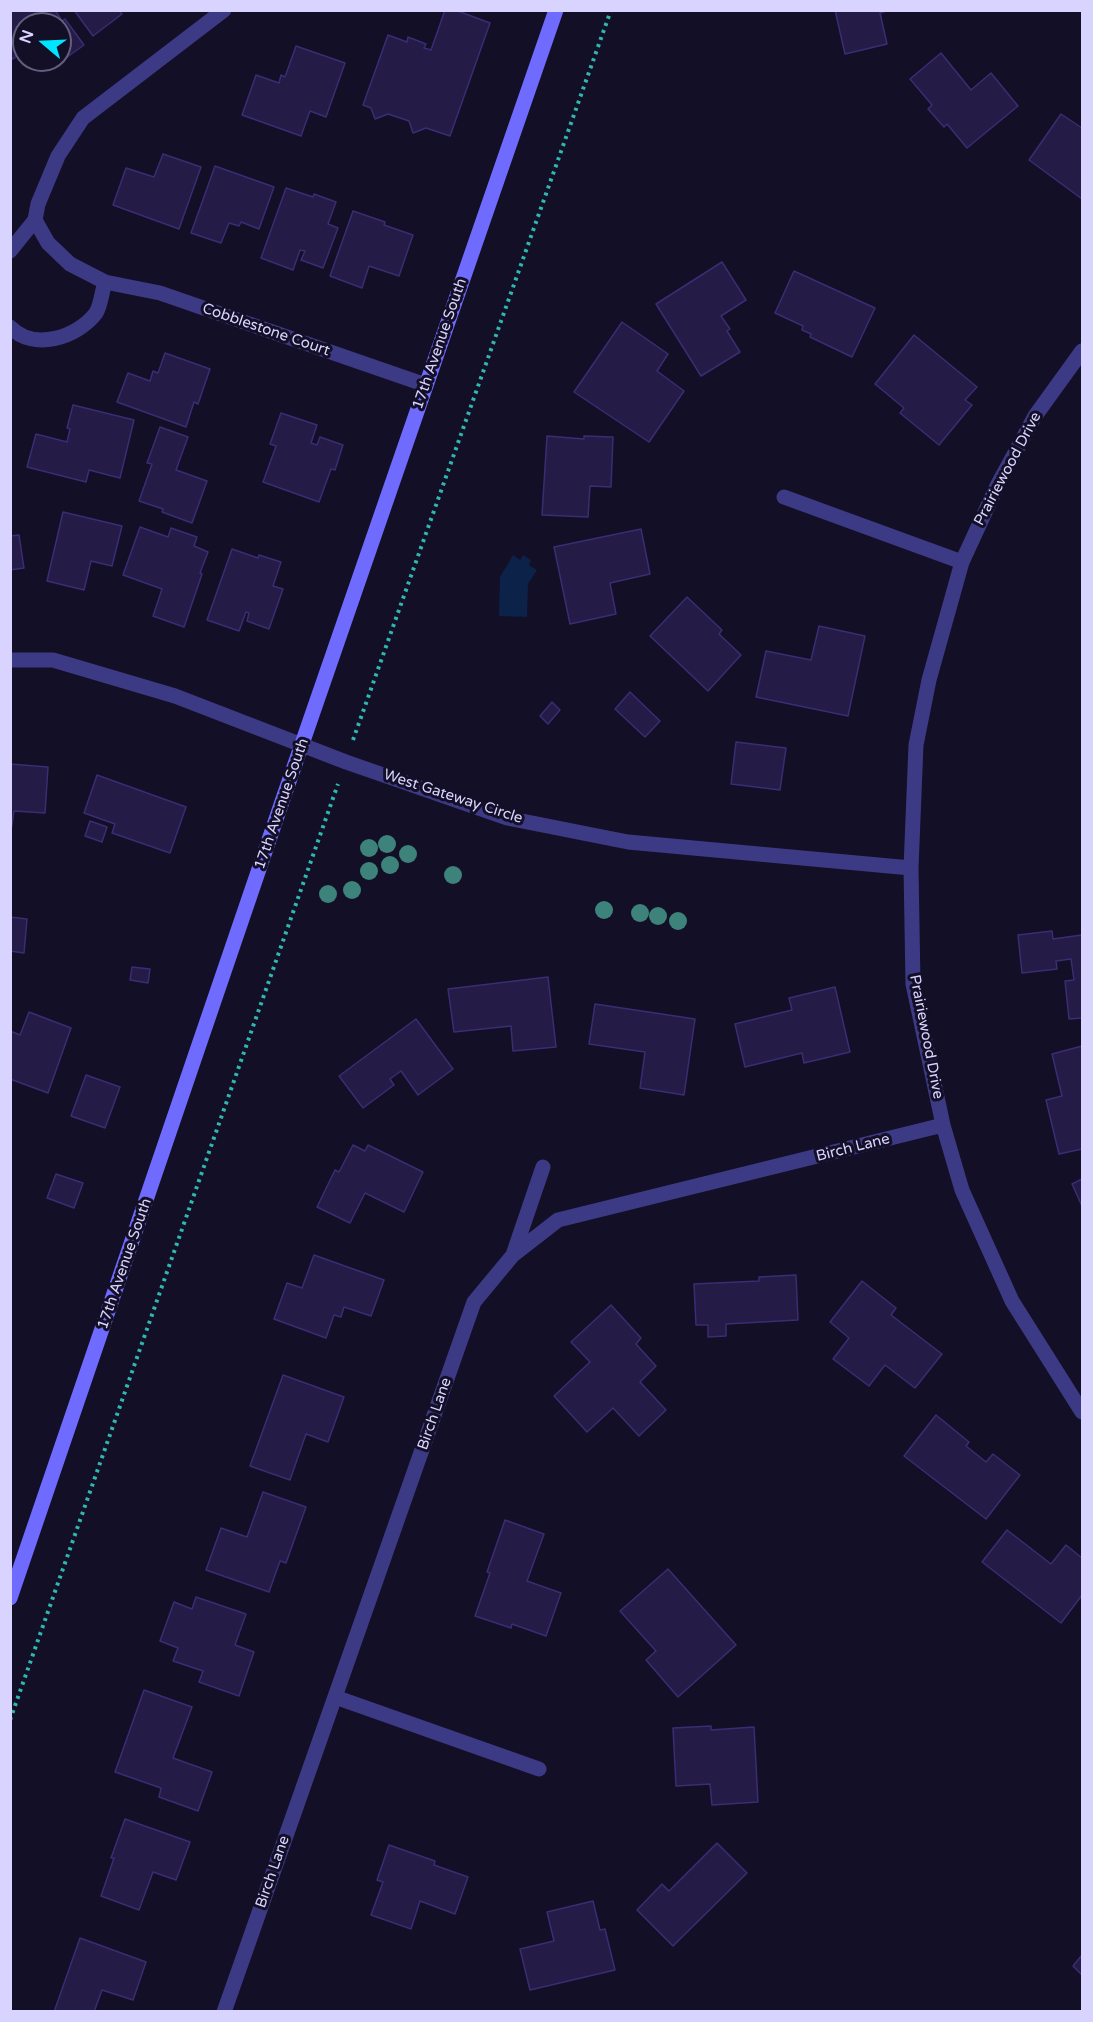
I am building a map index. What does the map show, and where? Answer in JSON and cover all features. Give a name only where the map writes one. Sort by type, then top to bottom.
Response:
[{"type":"street","points":[[10,251],[35,220],[38,204],[58,156],[83,118],[224,10]]},
{"type":"street","name":"17th Avenue South","points":[[10,1598],[556,10]]},
{"type":"street","name":"Cobblestone Court","points":[[35,220],[48,243],[70,264],[105,282],[160,294],[426,385]]},
{"type":"street","points":[[10,327],[17,334],[41,340],[60,338],[82,328],[97,311],[105,282]]},
{"type":"street","name":"Prairiewood Drive","points":[[1083,351],[1035,416],[998,484],[962,562],[928,680],[916,745],[911,868],[913,984],[944,1125],[962,1190],[1012,1301],[1083,1412]]},
{"type":"street","points":[[784,497],[962,562]]},
{"type":"street","name":"West Gateway Circle","points":[[10,660],[53,660],[164,692],[346,762],[507,818],[628,842],[911,868]]},
{"type":"street","name":"Birch Lane","points":[[224,2012],[474,1302],[513,1255],[558,1220],[944,1125]]},
{"type":"street","points":[[513,1255],[543,1167]]},
{"type":"street","points":[[335,1698],[539,1769]]},
{"type":"path","points":[[10,1720],[611,10]]},
{"type":"water","points":[[513,555],[520,560],[523,555],[531,560],[529,565],[537,570],[528,584],[527,617],[499,616],[500,577]]},
{"type":"building","points":[[10,10],[55,10],[56,12],[12,12],[12,58],[10,56]]},
{"type":"building","points":[[74,10],[119,10],[122,14],[93,36]]},
{"type":"building","points":[[445,10],[455,10],[490,23],[450,136],[426,128],[413,133],[409,121],[388,114],[375,119],[371,108],[363,105],[388,35],[407,42],[408,37],[426,44],[424,48],[431,50]]},
{"type":"building","points":[[835,10],[889,10],[880,13],[887,44],[845,54]]},
{"type":"building","points":[[72,29],[84,45],[72,54]]},
{"type":"building","points":[[296,46],[345,63],[326,117],[310,111],[301,136],[242,115],[256,75],[279,83],[281,75],[285,77]]},
{"type":"building","points":[[941,53],[971,90],[991,73],[1018,106],[967,148],[947,124],[944,127],[928,109],[932,105],[910,79]]},
{"type":"building","points":[[1061,114],[1082,128],[1082,199],[1029,160]]},
{"type":"building","points":[[163,154],[201,167],[179,229],[113,205],[126,168],[154,177]]},
{"type":"building","points":[[215,166],[274,187],[259,229],[241,222],[239,226],[229,223],[221,243],[191,233]]},
{"type":"building","points":[[286,188],[336,202],[328,224],[338,228],[323,268],[301,260],[305,251],[300,250],[293,270],[261,258]]},
{"type":"building","points":[[353,211],[413,235],[399,276],[369,266],[362,288],[330,276]]},
{"type":"building","points":[[722,262],[746,300],[721,316],[730,329],[727,331],[740,352],[701,376],[656,304]]},
{"type":"building","points":[[794,271],[875,308],[852,357],[810,337],[811,334],[802,330],[803,326],[775,313]]},
{"type":"building","points":[[622,322],[668,354],[657,371],[684,391],[649,442],[574,392]]},
{"type":"building","points":[[914,335],[977,387],[965,400],[972,405],[939,445],[900,413],[904,408],[875,384]]},
{"type":"building","points":[[165,353],[210,369],[198,404],[194,402],[186,427],[117,402],[128,373],[150,381],[153,371],[158,373]]},
{"type":"building","points":[[73,405],[134,420],[120,478],[89,470],[86,482],[27,467],[36,434],[67,442],[70,429],[67,428]]},
{"type":"building","points":[[281,413],[317,425],[311,443],[317,445],[320,437],[343,445],[335,470],[331,469],[319,502],[263,482],[276,446],[270,444]]},
{"type":"building","points":[[160,427],[188,437],[176,470],[207,481],[192,523],[162,512],[163,509],[139,501],[152,464],[147,463]]},
{"type":"building","points":[[547,436],[584,439],[584,436],[613,437],[611,487],[590,486],[588,517],[542,515]]},
{"type":"building","points":[[63,512],[122,526],[112,566],[91,561],[84,590],[47,581]]},
{"type":"building","points":[[140,527],[168,537],[171,528],[197,537],[194,546],[208,552],[184,627],[153,616],[162,589],[123,575]]},
{"type":"building","points":[[641,529],[650,574],[610,583],[616,614],[570,624],[554,547]]},
{"type":"building","points":[[19,535],[24,568],[10,570],[10,536]]},
{"type":"building","points":[[232,549],[258,558],[259,555],[281,562],[273,586],[283,589],[269,629],[247,621],[249,613],[246,612],[239,631],[207,620]]},
{"type":"building","points":[[687,597],[722,630],[719,634],[741,655],[708,691],[650,636]]},
{"type":"building","points":[[819,626],[865,636],[848,716],[756,697],[766,651],[811,660]]},
{"type":"building","points":[[630,692],[660,721],[645,737],[615,709]]},
{"type":"building","points":[[552,702],[560,710],[548,724],[540,716]]},
{"type":"building","points":[[736,742],[786,748],[780,790],[731,784]]},
{"type":"building","points":[[10,764],[48,767],[45,813],[14,811],[10,838]]},
{"type":"building","points":[[97,775],[186,807],[170,853],[112,833],[115,824],[84,813]]},
{"type":"building","points":[[90,821],[107,827],[102,842],[85,836]]},
{"type":"building","points":[[10,917],[27,919],[24,953],[10,951]]},
{"type":"building","points":[[1052,931],[1053,939],[1082,935],[1082,1018],[1069,1019],[1065,981],[1074,980],[1071,959],[1056,961],[1057,969],[1022,973],[1018,935]]},
{"type":"building","points":[[132,967],[150,969],[148,983],[130,980]]},
{"type":"building","points":[[548,977],[556,1047],[513,1051],[511,1026],[454,1032],[448,989]]},
{"type":"building","points":[[835,987],[850,1052],[804,1063],[802,1053],[745,1067],[735,1024],[792,1010],[789,998]]},
{"type":"building","points":[[595,1004],[695,1019],[684,1095],[640,1088],[645,1052],[589,1044]]},
{"type":"building","points":[[29,1012],[71,1028],[48,1093],[10,1079],[10,1031],[20,1035]]},
{"type":"building","points":[[416,1019],[453,1069],[418,1095],[401,1071],[390,1079],[394,1085],[363,1108],[339,1076]]},
{"type":"building","points":[[1082,1046],[1082,1149],[1059,1154],[1046,1100],[1062,1096],[1052,1054]]},
{"type":"building","points":[[86,1075],[120,1087],[105,1128],[71,1116]]},
{"type":"building","points":[[353,1145],[365,1151],[368,1145],[423,1172],[404,1212],[365,1193],[350,1223],[317,1207],[335,1170],[339,1172]]},
{"type":"building","points":[[56,1174],[83,1183],[74,1208],[47,1198]]},
{"type":"building","points":[[1082,1179],[1082,1206],[1072,1184]]},
{"type":"building","points":[[314,1255],[384,1280],[371,1316],[344,1307],[341,1317],[334,1315],[326,1338],[274,1319],[287,1283],[302,1288]]},
{"type":"building","points":[[796,1275],[798,1320],[726,1324],[726,1336],[708,1337],[708,1325],[696,1325],[694,1284],[759,1281],[759,1277]]},
{"type":"building","points":[[862,1281],[896,1308],[891,1315],[942,1354],[915,1388],[885,1365],[869,1386],[833,1359],[849,1338],[830,1322]]},
{"type":"building","points":[[611,1305],[641,1338],[636,1344],[656,1366],[640,1382],[666,1410],[639,1436],[613,1408],[587,1432],[554,1396],[590,1362],[571,1342]]},
{"type":"building","points":[[283,1375],[344,1397],[328,1442],[306,1434],[290,1480],[250,1466]]},
{"type":"building","points":[[936,1415],[969,1442],[966,1446],[986,1462],[993,1454],[1020,1475],[986,1519],[904,1456]]},
{"type":"building","points":[[263,1492],[306,1507],[286,1563],[280,1561],[269,1592],[206,1570],[221,1528],[247,1537]]},
{"type":"building","points":[[505,1520],[544,1534],[527,1581],[561,1593],[546,1636],[512,1624],[511,1628],[475,1616]]},
{"type":"building","points":[[1007,1530],[1051,1564],[1066,1545],[1082,1558],[1082,1595],[1061,1623],[982,1562]]},
{"type":"building","points":[[668,1569],[736,1645],[678,1697],[646,1660],[656,1651],[620,1611]]},
{"type":"building","points":[[196,1597],[246,1614],[235,1645],[254,1652],[239,1696],[199,1682],[203,1671],[173,1661],[178,1648],[160,1641],[174,1602],[192,1609]]},
{"type":"building","points":[[144,1690],[192,1707],[173,1758],[212,1772],[198,1811],[159,1797],[161,1788],[115,1772]]},
{"type":"building","points":[[711,1726],[711,1730],[754,1727],[758,1802],[712,1805],[710,1784],[676,1786],[673,1728]]},
{"type":"building","points":[[125,1819],[190,1842],[176,1880],[153,1872],[139,1910],[101,1896]]},
{"type":"building","points":[[717,1843],[747,1873],[673,1946],[637,1910],[662,1884],[669,1891]]},
{"type":"building","points":[[389,1845],[435,1861],[434,1865],[468,1877],[455,1914],[420,1901],[411,1929],[371,1915],[383,1882],[377,1880]]},
{"type":"building","points":[[593,1901],[600,1930],[605,1929],[615,1970],[530,1990],[520,1949],[554,1941],[547,1912]]},
{"type":"building","points":[[80,1938],[146,1962],[133,2000],[102,1990],[94,2012],[54,2012]]},
{"type":"building","points":[[1082,1955],[1082,1975],[1073,1966]]}]
